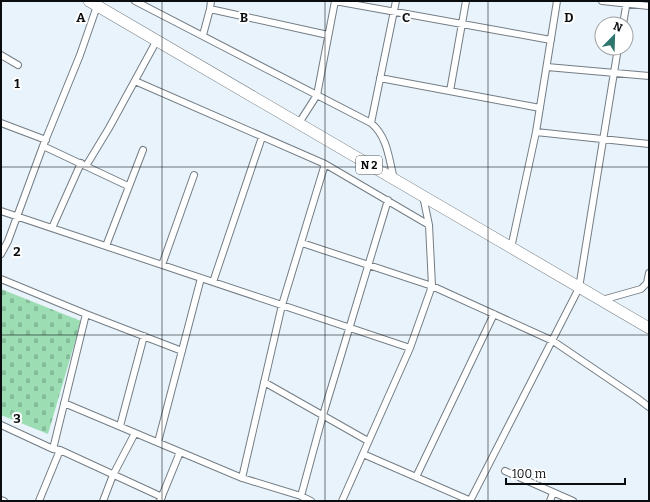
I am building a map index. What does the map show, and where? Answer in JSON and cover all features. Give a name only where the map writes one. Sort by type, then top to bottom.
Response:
[{"type":"highway","name":"N 2","points":[[92,2],[649,328]]},
{"type":"street","points":[[135,1],[371,123],[378,128],[386,143],[394,180]]},
{"type":"street","points":[[203,35],[211,1]]},
{"type":"street","points":[[299,124],[317,95],[335,1],[551,40]]},
{"type":"street","points":[[371,123],[396,1]]},
{"type":"street","points":[[450,91],[466,1]]},
{"type":"street","points":[[511,248],[536,132],[557,1]]},
{"type":"street","points":[[602,1],[627,2],[649,6]]},
{"type":"street","points":[[1,254],[80,55],[92,2]]},
{"type":"street","points":[[624,16],[627,2]]},
{"type":"street","points":[[210,9],[328,35]]},
{"type":"street","points":[[52,228],[84,165],[135,81],[156,40]]},
{"type":"street","points":[[1,55],[18,65]]},
{"type":"street","points":[[363,454],[471,501],[580,288],[616,56]]},
{"type":"street","points":[[547,67],[649,76]]},
{"type":"street","points":[[380,78],[540,108]]},
{"type":"street","points":[[135,81],[325,164],[429,225]]},
{"type":"street","points":[[1,123],[45,143],[84,165],[128,186]]},
{"type":"street","points":[[536,132],[649,144]]},
{"type":"street","points":[[213,282],[262,136]]},
{"type":"street","points":[[106,246],[143,150]]},
{"type":"street","points":[[242,478],[282,305],[325,164]]},
{"type":"street","points":[[162,265],[194,175]]},
{"type":"street","points":[[342,501],[410,348],[432,286],[429,225],[423,196]]},
{"type":"street","points":[[301,496],[323,415],[388,200]]},
{"type":"street","points":[[1,211],[410,348]]},
{"type":"street","points":[[302,243],[432,286],[553,341],[649,407]]},
{"type":"street","points":[[602,300],[641,289],[647,283],[649,273]]},
{"type":"street","points":[[158,442],[201,278]]},
{"type":"street","points":[[1,279],[182,351]]},
{"type":"street","points":[[39,501],[56,449],[64,403],[86,314]]},
{"type":"street","points":[[416,477],[494,314]]},
{"type":"street","points":[[120,426],[144,336]]},
{"type":"street","points":[[264,382],[368,441]]},
{"type":"street","points":[[64,403],[242,478],[301,496],[311,501]]},
{"type":"street","points":[[1,425],[113,475],[161,499],[180,452]]},
{"type":"street","points":[[103,501],[113,475],[135,433]]},
{"type":"street","points":[[505,471],[573,501]]},
{"type":"street","points":[[550,501],[553,493]]},
{"type":"green space","points":[[1,289],[81,321],[48,434],[1,415]]}]
